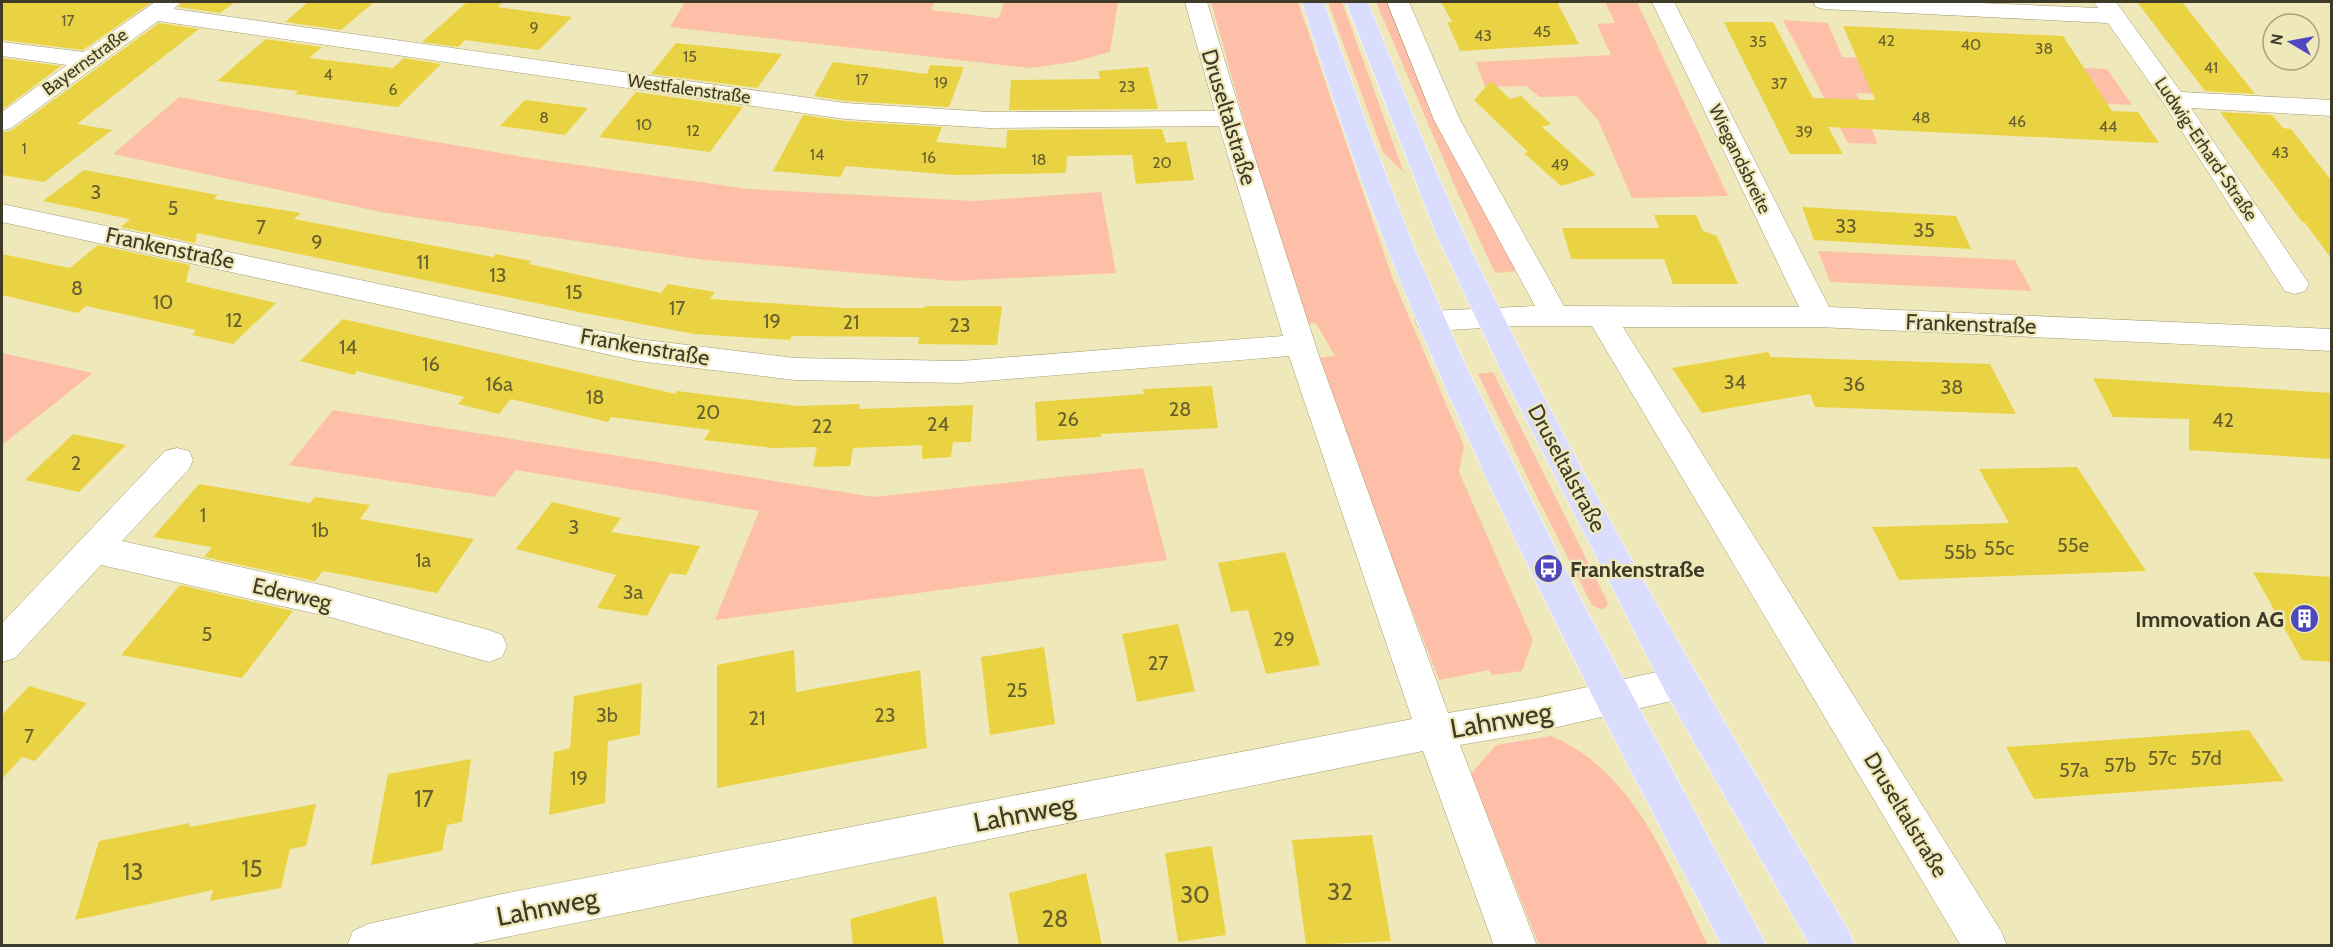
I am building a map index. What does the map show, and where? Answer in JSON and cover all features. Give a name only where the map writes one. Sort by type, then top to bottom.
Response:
[{"type":"main road","points":[[1313,2],[1337,81],[1430,321],[1611,698],[1746,945]]},
{"type":"main road","name":"Druseltalstraße","points":[[1357,2],[1450,234],[1490,317],[1680,683],[1834,945]]},
{"type":"street","name":"Druseltalstraße","points":[[1196,2],[1228,118],[1300,345],[1434,732],[1516,945]]},
{"type":"street","points":[[1398,2],[1447,120],[1555,316]]},
{"type":"street","name":"Wiegandsbreite","points":[[1663,2],[1819,317]]},
{"type":"street","name":"Ludwig-Erhard-Straße","points":[[1824,2],[2110,9],[2173,99],[2295,284]]},
{"type":"street","name":"Westfalenstraße","points":[[161,7],[845,111],[989,120],[1228,118]]},
{"type":"street","name":"Bayernstraße","points":[[2,123],[161,7]]},
{"type":"street","points":[[2,49],[88,60]]},
{"type":"street","points":[[2173,99],[2331,108]]},
{"type":"street","name":"Frankenstraße","points":[[2,213],[638,350],[795,369],[960,372],[1300,345]]},
{"type":"street","name":"Frankenstraße","points":[[1430,321],[1555,316],[1819,317],[2331,340]]},
{"type":"street","name":"Druseltalstraße","points":[[1601,316],[1986,945]]},
{"type":"street","points":[[2,647],[177,460]]},
{"type":"street","name":"Ederweg","points":[[93,549],[326,601],[489,646]]},
{"type":"street","name":"Lahnweg","points":[[368,945],[502,915],[1434,732],[1536,715],[1680,683]]},
{"type":"shaded area","points":[[685,2],[934,2],[931,10],[998,18],[1005,2],[1118,2],[1110,52],[1073,62],[1030,68],[670,27]]},
{"type":"shaded area","points":[[1211,2],[1298,2],[1392,277],[1464,446],[1459,472],[1533,640],[1522,671],[1492,675],[1489,670],[1439,680],[1314,358],[1335,356],[1316,323],[1301,325]]},
{"type":"shaded area","points":[[1328,2],[1342,2],[1404,173],[1383,152]]},
{"type":"shaded area","points":[[1376,2],[1390,2],[1437,116],[1516,271],[1495,273],[1457,191]]},
{"type":"shaded area","points":[[1605,2],[1637,2],[1728,196],[1632,198],[1598,120],[1576,96],[1540,97],[1526,86],[1485,87],[1476,62],[1611,55],[1597,24],[1615,23]]},
{"type":"shaded area","points":[[1783,20],[1828,23],[1842,57],[2107,69],[2132,105],[1856,93],[1878,144],[1848,143]]},
{"type":"shaded area","points":[[179,97],[529,158],[749,189],[975,201],[1101,192],[1116,273],[953,281],[705,260],[386,213],[113,154]]},
{"type":"shaded area","points":[[1818,251],[2015,260],[2032,291],[1830,282]]},
{"type":"shaded area","points":[[2,353],[93,373],[2,445]]},
{"type":"shaded area","points":[[1493,372],[1608,603],[1606,608],[1600,609],[1592,605],[1478,374]]},
{"type":"shaded area","points":[[333,410],[874,497],[1143,468],[1167,560],[715,620],[759,511],[516,470],[494,497],[289,465]]},
{"type":"shaded area","points":[[1551,736],[1581,752],[1606,773],[1628,798],[1664,855],[1708,945],[1539,945],[1471,774],[1496,745]]},
{"type":"building","points":[[2,2],[152,2],[83,50],[2,40]]},
{"type":"building","points":[[182,2],[235,2],[220,13],[178,7]]},
{"type":"building","points":[[308,2],[374,2],[341,30],[285,22]]},
{"type":"building","points":[[467,2],[503,2],[497,7],[572,17],[539,50],[465,40],[458,47],[422,42]]},
{"type":"building","points":[[1441,2],[1557,2],[1579,44],[1460,51],[1447,22],[1452,22]]},
{"type":"building","points":[[2137,2],[2182,2],[2255,94],[2205,91]]},
{"type":"building","points":[[1724,22],[1773,22],[1813,98],[1875,100],[1843,26],[2063,36],[2112,111],[2138,112],[2159,143],[1828,127],[1843,154],[1790,154]]},
{"type":"building","points":[[159,23],[199,29],[77,124],[112,130],[44,182],[2,175],[2,133],[12,130]]},
{"type":"building","points":[[266,39],[322,47],[309,58],[393,68],[404,58],[441,64],[398,107],[217,81]]},
{"type":"building","points":[[676,43],[782,54],[757,88],[651,74]]},
{"type":"building","points":[[2,58],[61,66],[2,110]]},
{"type":"building","points":[[833,62],[927,74],[930,65],[964,67],[949,107],[845,101],[814,96]]},
{"type":"building","points":[[1148,67],[1158,109],[1009,110],[1011,80],[1100,79],[1098,71]]},
{"type":"building","points":[[1491,81],[1510,99],[1521,96],[1551,124],[1542,127],[1596,175],[1561,186],[1524,153],[1528,152],[1474,100]]},
{"type":"building","points":[[636,92],[743,107],[710,152],[599,137]]},
{"type":"building","points":[[525,100],[588,108],[565,135],[500,126]]},
{"type":"building","points":[[2220,112],[2272,115],[2283,128],[2291,129],[2331,180],[2331,258],[2302,222]]},
{"type":"building","points":[[803,115],[845,121],[942,127],[936,142],[1006,148],[1007,130],[1162,129],[1166,143],[1186,141],[1194,180],[1136,184],[1132,155],[1067,156],[1066,173],[954,175],[846,166],[840,177],[773,171]]},
{"type":"building","points":[[84,170],[218,195],[214,199],[301,213],[294,219],[493,257],[496,254],[531,261],[529,264],[661,293],[668,284],[715,292],[710,299],[843,308],[1002,306],[997,345],[918,344],[919,337],[792,336],[790,340],[694,334],[197,233],[195,243],[121,227],[130,219],[43,201]]},
{"type":"building","points":[[1802,207],[1956,216],[1971,249],[1814,240]]},
{"type":"building","points":[[1654,215],[1696,215],[1703,231],[1717,236],[1738,284],[1673,284],[1664,259],[1571,259],[1562,228],[1659,228]]},
{"type":"building","points":[[98,245],[190,265],[186,282],[276,303],[233,344],[192,335],[196,330],[86,306],[78,313],[2,295],[2,254],[70,268]]},
{"type":"building","points":[[343,319],[676,394],[677,391],[798,406],[860,404],[859,409],[973,405],[971,442],[953,442],[951,457],[922,459],[922,445],[853,448],[850,466],[813,467],[817,447],[772,448],[704,440],[710,430],[611,417],[608,422],[511,399],[499,414],[458,404],[464,397],[357,371],[354,375],[300,361]]},
{"type":"building","points":[[1768,352],[1771,357],[1990,364],[2016,414],[1815,407],[1810,394],[1702,413],[1672,368]]},
{"type":"building","points":[[2093,378],[2331,393],[2331,459],[2189,450],[2189,419],[2113,417]]},
{"type":"building","points":[[1212,386],[1218,428],[1101,434],[1101,437],[1037,441],[1035,402],[1144,394],[1143,389]]},
{"type":"building","points":[[73,434],[126,445],[79,492],[25,480]]},
{"type":"building","points":[[2077,467],[2146,571],[1899,580],[1872,527],[2009,523],[1979,469]]},
{"type":"building","points":[[199,484],[310,503],[315,497],[370,505],[360,519],[474,539],[437,593],[323,571],[315,581],[204,557],[212,547],[153,537]]},
{"type":"building","points":[[552,502],[621,518],[611,532],[700,546],[686,575],[670,573],[647,616],[597,608],[616,575],[516,549]]},
{"type":"building","points":[[1285,552],[1320,665],[1266,674],[1248,610],[1231,612],[1218,563]]},
{"type":"building","name":"Immovation AG","points":[[2253,572],[2331,577],[2331,662],[2302,660]]},
{"type":"building","points":[[180,585],[293,611],[242,678],[121,655]]},
{"type":"building","points":[[1178,624],[1195,691],[1137,702],[1122,634]]},
{"type":"building","points":[[1044,647],[1055,724],[990,735],[981,657]]},
{"type":"building","points":[[794,650],[796,692],[920,670],[927,748],[717,788],[717,665]]},
{"type":"building","points":[[642,683],[640,735],[608,741],[605,803],[549,815],[554,752],[570,748],[574,696]]},
{"type":"building","points":[[29,686],[87,703],[35,761],[22,757],[2,779],[2,715]]},
{"type":"building","points":[[2249,730],[2284,781],[2034,799],[2006,747]]},
{"type":"building","points":[[471,759],[462,822],[447,825],[442,851],[371,865],[388,774]]},
{"type":"building","points":[[316,804],[306,846],[290,849],[281,888],[210,901],[213,890],[75,920],[99,841],[190,823],[189,827]]},
{"type":"building","points":[[1372,835],[1391,941],[1306,945],[1292,840]]},
{"type":"building","points":[[1212,846],[1226,935],[1178,942],[1165,853]]},
{"type":"building","points":[[1086,873],[1102,945],[1019,945],[1009,893]]},
{"type":"building","points":[[936,896],[944,945],[853,945],[850,919]]},
{"type":"place","name":"Frankenstraße","points":[[1549,569]]},
{"type":"place","name":"Immovation AG","points":[[2305,619]]}]
